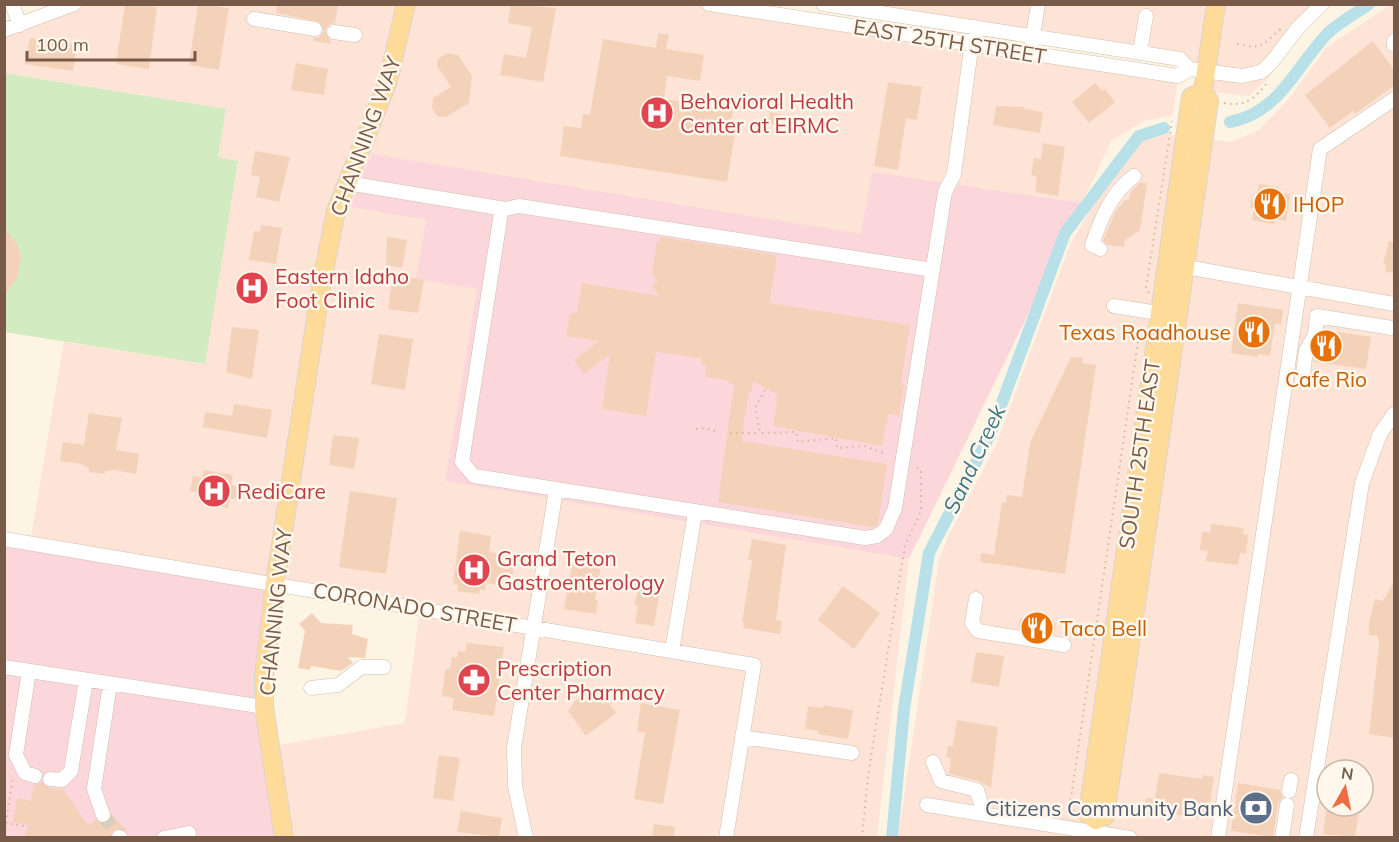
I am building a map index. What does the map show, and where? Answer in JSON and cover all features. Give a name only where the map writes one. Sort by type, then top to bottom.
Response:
[{"type":"main road","name":"CHANNING WAY","points":[[284,837],[264,706],[264,675],[275,583],[322,280],[336,211],[388,81],[406,4]]},
{"type":"main road","name":"SOUTH 25TH EAST","points":[[1134,555],[1172,358],[1209,101],[1203,91],[1197,70],[1216,4]]},
{"type":"main road","name":"SOUTH 25TH EAST","points":[[1094,830],[1105,816],[1158,313],[1191,97],[1203,91]]},
{"type":"main road","points":[[1158,313],[1168,318],[1166,340],[1172,358]]},
{"type":"street","points":[[4,6],[11,4],[20,25]]},
{"type":"street","points":[[4,30],[74,4]]},
{"type":"street","name":"EAST 25TH STREET","points":[[709,4],[745,7],[972,45],[1178,76],[1197,70]]},
{"type":"street","name":"EAST 25TH STREET","points":[[823,4],[906,11],[974,27],[1180,58],[1197,70]]},
{"type":"street","points":[[1030,54],[1038,4]]},
{"type":"street","points":[[1197,70],[1242,76],[1261,72],[1271,63],[1297,29],[1323,4]]},
{"type":"street","points":[[1140,52],[1146,16]]},
{"type":"street","points":[[254,19],[315,29]]},
{"type":"street","points":[[505,209],[501,213],[462,462],[474,476],[695,513],[865,538],[877,536],[886,529],[895,508],[945,192],[954,174],[974,27]]},
{"type":"street","points":[[334,32],[356,35]]},
{"type":"street","points":[[1218,837],[1320,149],[1395,99]]},
{"type":"street","points":[[1100,249],[1092,245],[1101,220],[1121,186],[1134,176]]},
{"type":"street","points":[[347,183],[505,209],[519,206],[933,270]]},
{"type":"street","points":[[1186,267],[1395,304]]},
{"type":"street","points":[[1114,306],[1158,313]]},
{"type":"street","points":[[1302,381],[1306,351],[1315,334],[1317,316],[1392,327]]},
{"type":"street","points":[[1306,837],[1362,483],[1380,434],[1395,414]]},
{"type":"street","points":[[526,837],[513,769],[519,710],[556,490]]},
{"type":"street","points":[[672,651],[695,513]]},
{"type":"street","name":"CORONADO STREET","points":[[4,539],[754,665],[742,737]]},
{"type":"street","points":[[976,599],[972,623],[978,631],[1064,645]]},
{"type":"street","points":[[312,688],[338,685],[367,666],[384,667]]},
{"type":"street","points":[[4,668],[264,706]]},
{"type":"street","points":[[29,671],[16,755],[25,773],[35,776]]},
{"type":"street","points":[[51,779],[62,780],[71,771],[86,680]]},
{"type":"street","points":[[103,815],[94,789],[110,684]]},
{"type":"street","points":[[726,837],[742,737],[852,753]]},
{"type":"street","points":[[933,762],[941,781],[977,790],[981,814]]},
{"type":"street","points":[[1282,837],[1289,792]]},
{"type":"street","points":[[927,805],[1130,837]]},
{"type":"street","points":[[164,837],[189,832]]},
{"type":"path","points":[[1237,44],[1256,48],[1264,46],[1286,24]]},
{"type":"path","points":[[1224,103],[1236,105],[1254,99]]},
{"type":"path","points":[[1150,295],[1146,288],[1173,114]]},
{"type":"path","points":[[1074,812],[1070,804],[1139,335],[1146,328]]},
{"type":"path","points":[[760,433],[754,408],[765,390]]},
{"type":"path","points":[[696,429],[705,428],[718,432]]},
{"type":"path","points":[[729,433],[796,432],[798,442],[836,438],[837,448],[864,446],[886,454]]},
{"type":"path","points":[[862,837],[868,777],[903,557],[906,543],[921,511],[921,470],[910,464]]},
{"type":"path","points":[[4,830],[15,771]]},
{"type":"path","points":[[6,823],[24,826]]},
{"type":"shaded area","points":[[74,4],[711,5],[1178,76],[1173,115],[1144,121],[1111,141],[1082,203],[872,172],[862,235],[372,154],[353,207],[426,220],[416,279],[477,289],[445,481],[909,559],[877,837],[284,837],[269,747],[405,723],[420,608],[30,543],[64,342],[204,364],[238,161],[218,157],[226,109],[5,73],[4,30]]},
{"type":"shaded area","points":[[824,5],[1213,5],[1204,63]]},
{"type":"shaded area","points":[[1216,5],[1332,5],[1311,22],[1267,79],[1249,96],[1203,91]]},
{"type":"shaded area","points":[[1390,5],[1394,5],[1394,837],[898,838],[939,561],[948,537],[996,445],[1070,245],[1095,202],[1141,141],[1166,134],[1231,142],[1259,130],[1289,99],[1326,48]]},
{"type":"shaded area","points":[[372,154],[861,234],[872,172],[1082,203],[909,559],[445,481],[477,289],[416,279],[426,220],[352,207],[355,193]]},
{"type":"shaded area","points":[[4,539],[275,583],[264,675],[284,837],[5,837]]},
{"type":"green space","points":[[4,73],[226,109],[218,157],[238,161],[205,364],[5,332]]},
{"type":"building","points":[[125,4],[157,7],[149,69],[116,64]]},
{"type":"building","points":[[198,4],[229,8],[219,70],[189,65]]},
{"type":"building","points":[[277,4],[338,4],[335,23],[330,24],[325,30],[332,44],[313,41],[324,31],[320,22],[276,13]]},
{"type":"building","points":[[511,4],[556,8],[543,82],[500,75],[504,54],[526,58],[532,27],[508,23]]},
{"type":"building","points":[[658,33],[669,35],[666,49],[704,55],[700,81],[667,76],[664,99],[733,110],[730,126],[736,127],[727,182],[560,156],[564,126],[581,128],[583,114],[590,115],[603,39],[656,48]]},
{"type":"building","points":[[30,38],[77,45],[73,71],[25,64]]},
{"type":"building","points":[[1373,41],[1395,71],[1395,85],[1355,114],[1353,111],[1330,128],[1305,95]]},
{"type":"building","points":[[447,53],[458,55],[472,76],[469,103],[446,117],[437,116],[432,108],[433,98],[451,87],[437,66],[438,59]]},
{"type":"building","points":[[296,63],[328,69],[324,95],[291,90]]},
{"type":"building","points":[[888,82],[922,87],[917,120],[906,118],[898,170],[874,166]]},
{"type":"building","points":[[1095,83],[1102,91],[1105,89],[1115,102],[1089,123],[1072,102]]},
{"type":"building","points":[[996,106],[1024,107],[1024,109],[1043,112],[1040,133],[993,125]]},
{"type":"building","points":[[770,112],[786,115],[785,126],[768,124]]},
{"type":"building","points":[[1043,143],[1065,147],[1058,196],[1035,192],[1037,176],[1031,175],[1034,158],[1041,159]]},
{"type":"building","points":[[255,151],[290,157],[279,202],[256,197],[260,177],[251,175]]},
{"type":"building","points":[[1141,182],[1147,183],[1140,230],[1125,240],[1124,247],[1108,245],[1103,241],[1116,211],[1125,200],[1129,200],[1131,191]]},
{"type":"building","name":"IHOP","points":[[1259,184],[1279,187],[1279,192],[1290,194],[1286,221],[1275,219],[1274,224],[1252,220],[1254,208],[1250,207],[1251,199],[1256,200]]},
{"type":"building","points":[[261,225],[282,228],[276,264],[249,260],[254,231],[260,232]]},
{"type":"building","points":[[4,227],[17,244],[21,256],[17,278],[4,295]]},
{"type":"building","points":[[387,237],[407,240],[402,268],[386,265]]},
{"type":"building","points":[[660,237],[777,255],[769,303],[910,325],[901,384],[904,384],[899,416],[888,414],[882,446],[773,426],[778,395],[753,381],[752,391],[749,391],[741,441],[887,464],[878,524],[873,527],[718,502],[734,384],[729,384],[730,381],[705,377],[706,365],[701,364],[702,358],[656,352],[646,416],[602,409],[610,354],[584,374],[574,360],[599,341],[566,336],[570,314],[577,312],[582,283],[659,296],[652,286],[658,282],[652,273],[657,241],[660,242]]},
{"type":"building","points":[[1389,241],[1395,242],[1395,273],[1385,272],[1386,264],[1383,264]]},
{"type":"building","points":[[393,275],[424,280],[418,313],[388,309]]},
{"type":"building","points":[[240,276],[266,280],[263,302],[237,298]]},
{"type":"building","points":[[1238,303],[1283,310],[1281,325],[1275,324],[1270,356],[1258,354],[1257,357],[1231,353]]},
{"type":"building","points":[[232,327],[259,330],[252,379],[226,372]]},
{"type":"building","points":[[1325,330],[1371,337],[1366,369],[1314,362]]},
{"type":"building","points":[[379,334],[413,339],[405,390],[371,384]]},
{"type":"building","points":[[1071,357],[1083,358],[1082,363],[1096,365],[1065,574],[980,562],[981,553],[994,555],[1002,502],[1006,503],[1007,495],[1022,497],[1030,443]]},
{"type":"building","points":[[234,404],[272,410],[267,438],[203,427],[205,412],[232,416]]},
{"type":"building","points":[[89,413],[122,418],[116,450],[139,454],[136,474],[114,470],[105,471],[105,474],[89,472],[89,468],[81,464],[60,461],[63,442],[84,445]]},
{"type":"building","points":[[333,435],[359,438],[354,469],[329,465]]},
{"type":"building","points":[[204,470],[233,475],[231,485],[241,487],[239,500],[230,498],[228,508],[199,503],[201,493],[190,491],[193,476],[202,478]]},
{"type":"building","points":[[350,491],[397,498],[386,574],[339,567]]},
{"type":"building","points":[[1211,524],[1244,528],[1243,534],[1248,535],[1246,554],[1240,553],[1238,565],[1206,561],[1208,551],[1200,550],[1202,532],[1210,533]]},
{"type":"building","points":[[460,531],[491,536],[489,552],[508,555],[507,563],[514,563],[511,587],[486,583],[485,590],[480,589],[479,594],[457,591],[458,585],[453,584]]},
{"type":"building","points":[[752,539],[786,545],[776,620],[782,621],[780,634],[743,628],[752,560],[748,560]]},
{"type":"building","points":[[573,559],[601,564],[595,600],[598,600],[596,614],[564,609]]},
{"type":"building","points":[[1395,580],[1395,738],[1369,734],[1379,644],[1378,636],[1369,635],[1369,622],[1375,599],[1383,601]]},
{"type":"building","points":[[640,585],[660,588],[654,626],[635,623],[638,606],[634,605]]},
{"type":"building","points":[[843,586],[880,613],[854,649],[818,620]]},
{"type":"building","points":[[312,613],[321,623],[353,625],[352,634],[368,639],[365,658],[348,657],[353,663],[341,671],[311,666],[310,670],[298,668],[305,631],[299,624]]},
{"type":"building","points":[[1020,618],[1056,623],[1054,634],[1018,628]]},
{"type":"building","points":[[467,643],[504,647],[494,716],[452,710],[454,698],[442,696],[445,671],[450,668],[452,657],[457,658],[458,651],[465,652]]},
{"type":"building","points":[[976,652],[1004,656],[999,687],[971,682]]},
{"type":"building","points":[[585,694],[596,694],[603,704],[607,700],[616,713],[586,736],[568,711],[575,701]]},
{"type":"building","points":[[641,703],[680,710],[663,804],[634,799],[645,733],[637,731]]},
{"type":"building","points":[[823,705],[853,710],[848,739],[818,734],[818,731],[805,729],[808,706],[823,708]]},
{"type":"building","points":[[957,720],[998,727],[991,788],[979,781],[949,774],[951,758],[946,757],[948,746],[953,746]]},
{"type":"building","points":[[439,755],[460,758],[453,801],[433,798]]},
{"type":"building","points":[[1159,773],[1202,779],[1203,775],[1214,777],[1210,804],[1206,804],[1204,816],[1200,815],[1199,818],[1172,814],[1171,818],[1143,814],[1146,798],[1155,799]]},
{"type":"building","points":[[42,782],[49,788],[63,789],[88,825],[96,820],[101,824],[106,823],[112,815],[128,831],[115,829],[110,837],[25,837],[28,825],[13,822],[17,798],[31,801],[34,785]]},
{"type":"building","points":[[1238,783],[1280,790],[1283,797],[1278,804],[1273,837],[1231,831]]},
{"type":"building","points":[[461,811],[502,818],[499,837],[457,832]]},
{"type":"building","points":[[1325,818],[1358,818],[1355,837],[1323,834]]},
{"type":"building","points":[[654,824],[675,827],[674,837],[652,837]]},
{"type":"waterway","name":"Sand Creek","points":[[1230,122],[1247,117],[1274,99],[1327,34],[1369,4]]},
{"type":"waterway","name":"Sand Creek","points":[[892,838],[904,709],[929,553],[990,435],[1065,233],[1139,136],[1164,128]]},
{"type":"tunnel","points":[[103,815],[119,837]]},
{"type":"place","name":"Behavioral Health Center at EIRMC","points":[[657,113]]},
{"type":"place","name":"IHOP","points":[[1270,204]]},
{"type":"place","name":"Eastern Idaho Foot Clinic","points":[[252,288]]},
{"type":"place","name":"Texas Roadhouse","points":[[1254,332]]},
{"type":"place","name":"Cafe Rio","points":[[1326,346]]},
{"type":"place","name":"RediCare","points":[[214,491]]},
{"type":"place","name":"Grand Teton Gastroenterology","points":[[474,570]]},
{"type":"place","name":"Taco Bell","points":[[1037,628]]},
{"type":"place","name":"Prescription Center Pharmacy","points":[[474,680]]},
{"type":"place","name":"Citizens Community Bank","points":[[1256,808]]}]
